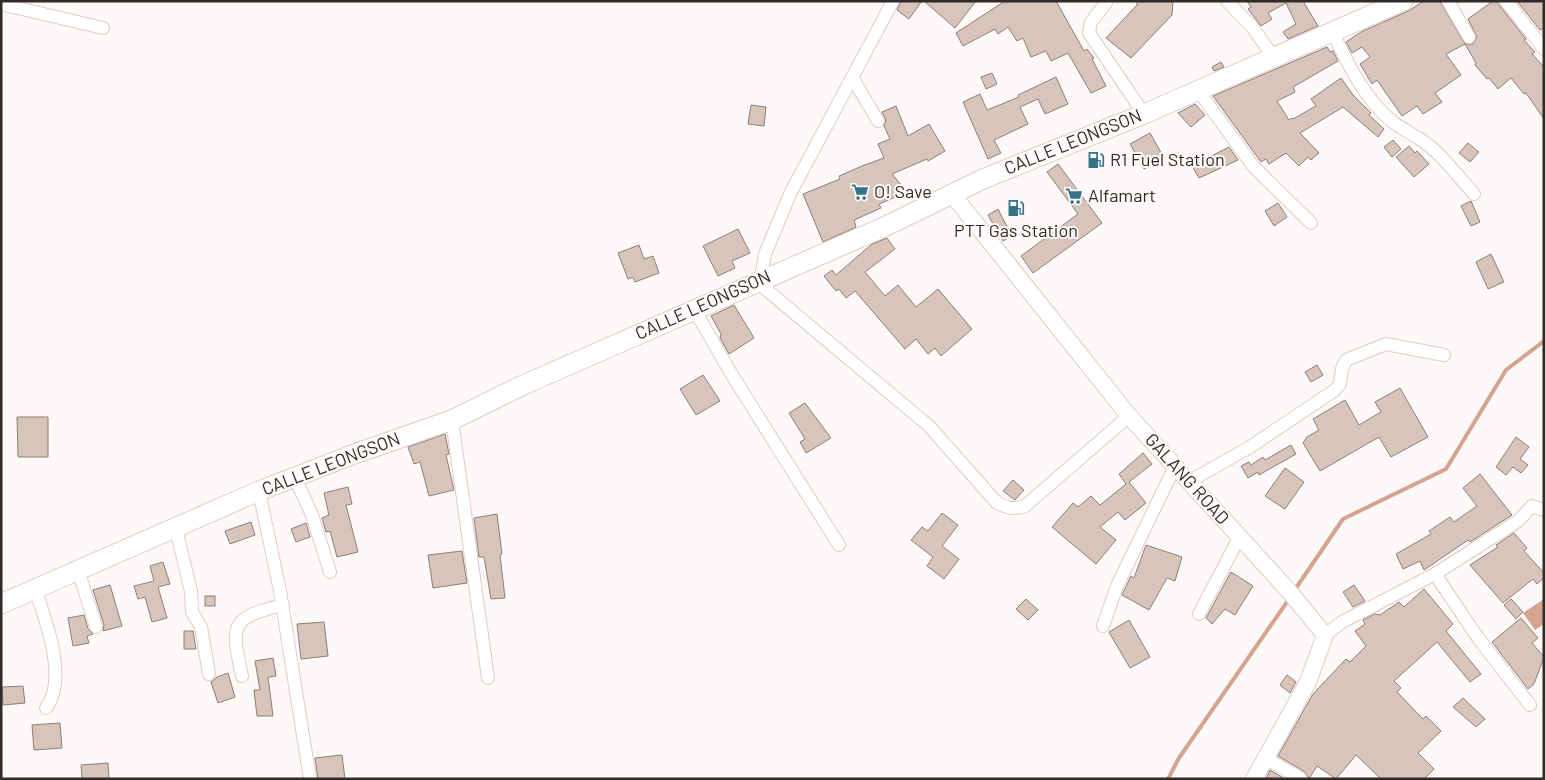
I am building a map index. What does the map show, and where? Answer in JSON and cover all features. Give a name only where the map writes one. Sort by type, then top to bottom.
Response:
[{"type":"main road","name":"CALLE LEONGSON","points":[[1,604],[259,491],[357,453],[452,420],[521,386],[758,280],[884,227],[983,179],[1144,114],[1403,1]]},
{"type":"street","points":[[894,1],[791,192],[765,254],[758,280],[929,426],[997,503],[1007,508],[1015,509],[1025,506],[1129,416]]},
{"type":"street","points":[[1227,1],[1253,28],[1274,58]]},
{"type":"street","points":[[1448,1],[1469,37]]},
{"type":"street","points":[[1506,1],[1544,49]]},
{"type":"street","points":[[1106,3],[1091,22],[1089,33],[1144,114]]},
{"type":"street","points":[[1,4],[103,28]]},
{"type":"street","points":[[1332,32],[1379,109],[1395,125],[1421,140],[1446,162],[1474,194]]},
{"type":"street","points":[[852,77],[878,121]]},
{"type":"street","points":[[1198,90],[1253,166],[1311,222]]},
{"type":"street","name":"GALANG ROAD","points":[[952,194],[1129,416],[1190,481],[1323,632]]},
{"type":"street","points":[[694,309],[732,375],[839,545]]},
{"type":"street","points":[[1190,481],[1250,447],[1335,390],[1340,384],[1342,369],[1346,360],[1354,356],[1386,344],[1444,355]]},
{"type":"street","points":[[452,420],[488,678]]},
{"type":"street","points":[[1103,626],[1133,550],[1175,466]]},
{"type":"street","points":[[295,478],[312,515],[330,572]]},
{"type":"street","points":[[259,491],[283,605],[310,779]]},
{"type":"street","points":[[1254,779],[1308,682],[1323,632],[1435,574],[1518,520],[1532,506],[1544,510]]},
{"type":"street","points":[[176,528],[191,591],[192,612],[200,627],[208,674]]},
{"type":"street","points":[[1199,614],[1239,538]]},
{"type":"street","points":[[78,570],[96,627]]},
{"type":"street","points":[[1435,574],[1478,638],[1530,705]]},
{"type":"street","points":[[35,589],[52,644],[55,681],[52,700],[46,708]]},
{"type":"street","points":[[242,676],[235,631],[239,623],[247,615],[283,605]]},
{"type":"street","points":[[1266,758],[1301,779]]},
{"type":"shaded area","points":[[1544,599],[1544,624],[1535,630],[1523,613]]},
{"type":"building","points":[[901,1],[922,1],[909,19],[897,10]]},
{"type":"building","points":[[924,1],[976,1],[955,28]]},
{"type":"building","points":[[1005,1],[1056,1],[1084,51],[1087,49],[1094,58],[1092,59],[1106,86],[1091,93],[1068,53],[1051,61],[1046,51],[1031,57],[1023,38],[1017,41],[1008,27],[998,34],[995,29],[963,46],[956,33]]},
{"type":"building","points":[[1137,1],[1173,1],[1172,15],[1131,58],[1106,38],[1137,5]]},
{"type":"building","points":[[1247,1],[1303,1],[1318,26],[1288,39],[1283,32],[1296,24],[1286,3],[1268,13],[1272,19],[1261,26],[1248,9],[1251,7]]},
{"type":"building","points":[[1424,1],[1440,1],[1465,44],[1446,54],[1461,75],[1435,93],[1442,102],[1423,114],[1417,106],[1402,116],[1377,80],[1372,84],[1360,64],[1370,57],[1362,47],[1352,53],[1346,42],[1361,32],[1408,11]]},
{"type":"building","points":[[1493,1],[1496,1],[1526,39],[1524,40],[1535,52],[1532,54],[1544,67],[1544,119],[1526,93],[1524,94],[1511,78],[1498,89],[1489,78],[1487,79],[1475,65],[1476,63],[1465,44],[1473,44],[1477,37],[1468,19]]},
{"type":"building","points":[[1517,1],[1544,1],[1544,28],[1540,30]]},
{"type":"building","points":[[1327,47],[1330,52],[1333,51],[1338,61],[1293,87],[1295,92],[1277,101],[1289,120],[1316,106],[1311,99],[1341,78],[1353,95],[1371,113],[1369,115],[1384,129],[1378,137],[1343,107],[1300,133],[1319,153],[1311,160],[1308,157],[1299,166],[1286,153],[1269,164],[1266,159],[1261,162],[1213,96]]},
{"type":"building","points":[[1221,62],[1224,67],[1214,71],[1212,67]]},
{"type":"building","points":[[992,73],[997,84],[986,89],[981,77]]},
{"type":"building","points":[[1056,77],[1068,104],[1045,114],[1038,99],[1020,107],[1028,124],[994,140],[1001,153],[988,159],[963,102],[980,94],[987,110],[1019,97],[1018,95]]},
{"type":"building","points":[[1195,104],[1205,115],[1191,127],[1178,113]]},
{"type":"building","points":[[751,105],[766,107],[764,126],[748,124]]},
{"type":"building","points":[[896,106],[908,136],[929,124],[945,151],[928,161],[927,159],[892,174],[907,192],[879,204],[881,208],[854,220],[856,227],[823,242],[803,194],[840,179],[839,176],[884,158],[878,144],[890,139],[884,126],[886,120],[882,112]]},
{"type":"building","points":[[1150,133],[1164,158],[1144,169],[1130,144]]},
{"type":"building","points":[[1393,140],[1401,149],[1392,157],[1384,147]]},
{"type":"building","points":[[1468,143],[1479,152],[1470,162],[1459,153]]},
{"type":"building","points":[[1409,146],[1415,153],[1417,151],[1429,164],[1414,177],[1396,157]]},
{"type":"building","points":[[1229,147],[1238,160],[1199,178],[1192,166]]},
{"type":"building","points":[[1058,164],[1102,223],[1033,273],[1021,256],[1078,214],[1047,172]]},
{"type":"building","points":[[1471,201],[1480,222],[1471,226],[1461,206]]},
{"type":"building","points":[[1278,203],[1287,217],[1274,226],[1265,211]]},
{"type":"building","points":[[998,209],[1012,236],[1003,241],[988,215]]},
{"type":"building","points":[[738,229],[750,253],[732,261],[735,268],[718,276],[703,246]]},
{"type":"building","points":[[887,238],[895,249],[865,272],[885,296],[898,285],[916,307],[938,289],[972,329],[941,356],[935,348],[928,354],[916,339],[905,349],[855,291],[846,298],[839,289],[836,291],[824,276],[832,270],[836,275],[872,244]]},
{"type":"building","points":[[639,245],[644,259],[653,256],[659,273],[635,282],[633,277],[628,279],[618,253]]},
{"type":"building","points":[[1491,254],[1504,282],[1488,289],[1476,262]]},
{"type":"building","points":[[734,305],[754,338],[729,354],[711,316]]},
{"type":"building","points":[[1317,365],[1323,375],[1311,382],[1305,372]]},
{"type":"building","points":[[703,375],[720,401],[696,415],[680,389]]},
{"type":"building","points":[[1400,388],[1428,437],[1391,457],[1379,437],[1320,471],[1303,443],[1307,437],[1319,430],[1313,419],[1345,400],[1359,425],[1381,412],[1375,402]]},
{"type":"building","points":[[805,403],[831,438],[806,453],[800,442],[805,439],[789,413]]},
{"type":"building","points":[[17,417],[48,417],[48,457],[18,457]]},
{"type":"building","points":[[445,434],[449,454],[446,455],[454,490],[429,496],[420,462],[414,464],[408,447]]},
{"type":"building","points":[[1516,437],[1529,447],[1520,459],[1528,465],[1521,473],[1513,467],[1506,475],[1496,467]]},
{"type":"building","points":[[1291,445],[1296,454],[1259,475],[1258,472],[1248,478],[1241,466],[1249,462],[1251,465],[1263,457],[1265,460]]},
{"type":"building","points":[[1143,453],[1152,464],[1129,482],[1146,503],[1125,520],[1118,512],[1100,527],[1116,540],[1096,564],[1052,527],[1073,503],[1078,507],[1091,496],[1100,505],[1126,484],[1119,474]]},
{"type":"building","points":[[1285,468],[1304,482],[1285,509],[1265,496]]},
{"type":"building","points":[[1480,474],[1512,515],[1470,542],[1468,540],[1424,570],[1420,561],[1403,569],[1396,554],[1431,534],[1429,531],[1450,517],[1454,522],[1477,506],[1463,488]]},
{"type":"building","points":[[1013,480],[1024,490],[1015,500],[1003,491]]},
{"type":"building","points":[[348,487],[352,504],[346,505],[358,552],[337,557],[330,531],[326,532],[322,518],[329,515],[324,493]]},
{"type":"building","points":[[942,513],[958,525],[942,546],[959,559],[944,579],[927,566],[933,557],[911,540],[922,527],[928,531]]},
{"type":"building","points":[[497,514],[505,598],[491,599],[484,557],[479,557],[474,518]]},
{"type":"building","points":[[251,522],[255,535],[230,544],[225,531]]},
{"type":"building","points":[[306,523],[310,537],[296,542],[291,529]]},
{"type":"building","points":[[1514,533],[1527,548],[1524,551],[1544,573],[1544,578],[1537,584],[1533,579],[1503,603],[1470,565],[1498,547],[1496,545]]},
{"type":"building","points":[[1146,545],[1182,557],[1175,581],[1167,578],[1149,610],[1122,595],[1131,576],[1134,578]]},
{"type":"building","points":[[462,551],[467,583],[433,588],[428,555]]},
{"type":"building","points":[[163,562],[170,584],[158,587],[167,618],[152,622],[145,597],[138,599],[134,586],[154,581],[150,566]]},
{"type":"building","points":[[1231,572],[1253,586],[1235,615],[1225,609],[1212,624],[1206,618]]},
{"type":"building","points":[[110,585],[122,626],[103,631],[104,625],[93,590]]},
{"type":"building","points":[[1354,585],[1365,601],[1353,607],[1343,592]]},
{"type":"building","points":[[1424,589],[1453,624],[1446,631],[1481,674],[1470,682],[1437,642],[1394,681],[1401,688],[1397,692],[1423,719],[1426,716],[1441,731],[1418,753],[1434,769],[1424,779],[1381,779],[1356,755],[1336,779],[1317,766],[1309,779],[1305,772],[1278,756],[1313,694],[1346,659],[1350,662],[1366,646],[1355,631],[1365,624],[1363,620],[1375,614],[1380,615],[1399,602],[1404,607]]},
{"type":"building","points":[[205,596],[215,596],[215,606],[205,606]]},
{"type":"building","points":[[1026,599],[1038,610],[1028,620],[1016,609]]},
{"type":"building","points":[[1511,599],[1523,612],[1516,619],[1504,605]]},
{"type":"building","points":[[84,615],[88,629],[93,634],[87,636],[89,643],[73,646],[68,618]]},
{"type":"building","points":[[1521,618],[1538,638],[1532,643],[1544,657],[1534,684],[1528,689],[1492,642]]},
{"type":"building","points":[[1129,620],[1150,657],[1130,668],[1109,632]]},
{"type":"building","points":[[324,622],[328,656],[301,659],[297,624]]},
{"type":"building","points":[[184,631],[193,631],[196,649],[184,649]]},
{"type":"building","points":[[273,658],[276,676],[268,677],[273,716],[257,716],[254,690],[260,690],[255,661]]},
{"type":"building","points":[[228,673],[235,697],[218,703],[211,682],[217,677]]},
{"type":"building","points":[[1287,675],[1296,682],[1290,693],[1280,685]]},
{"type":"building","points":[[23,686],[25,703],[3,705],[2,687]]},
{"type":"building","points":[[1463,698],[1485,719],[1476,727],[1453,707]]},
{"type":"building","points":[[60,723],[62,748],[34,750],[32,725]]},
{"type":"building","points":[[342,755],[345,779],[318,779],[315,758]]},
{"type":"building","points":[[108,763],[109,779],[82,779],[81,765]]},
{"type":"building","points":[[1270,770],[1285,779],[1266,779]]},
{"type":"waterway","points":[[1294,591],[1343,519],[1446,469],[1506,370],[1544,341]]},
{"type":"waterway","points":[[1168,779],[1179,758],[1289,599]]},
{"type":"place","name":"R1 Fuel Station","points":[[1096,160]]},
{"type":"place","name":"O! Save","points":[[860,192]]},
{"type":"place","name":"Alfamart","points":[[1074,196]]},
{"type":"place","name":"PTT Gas Station","points":[[1016,208]]}]
